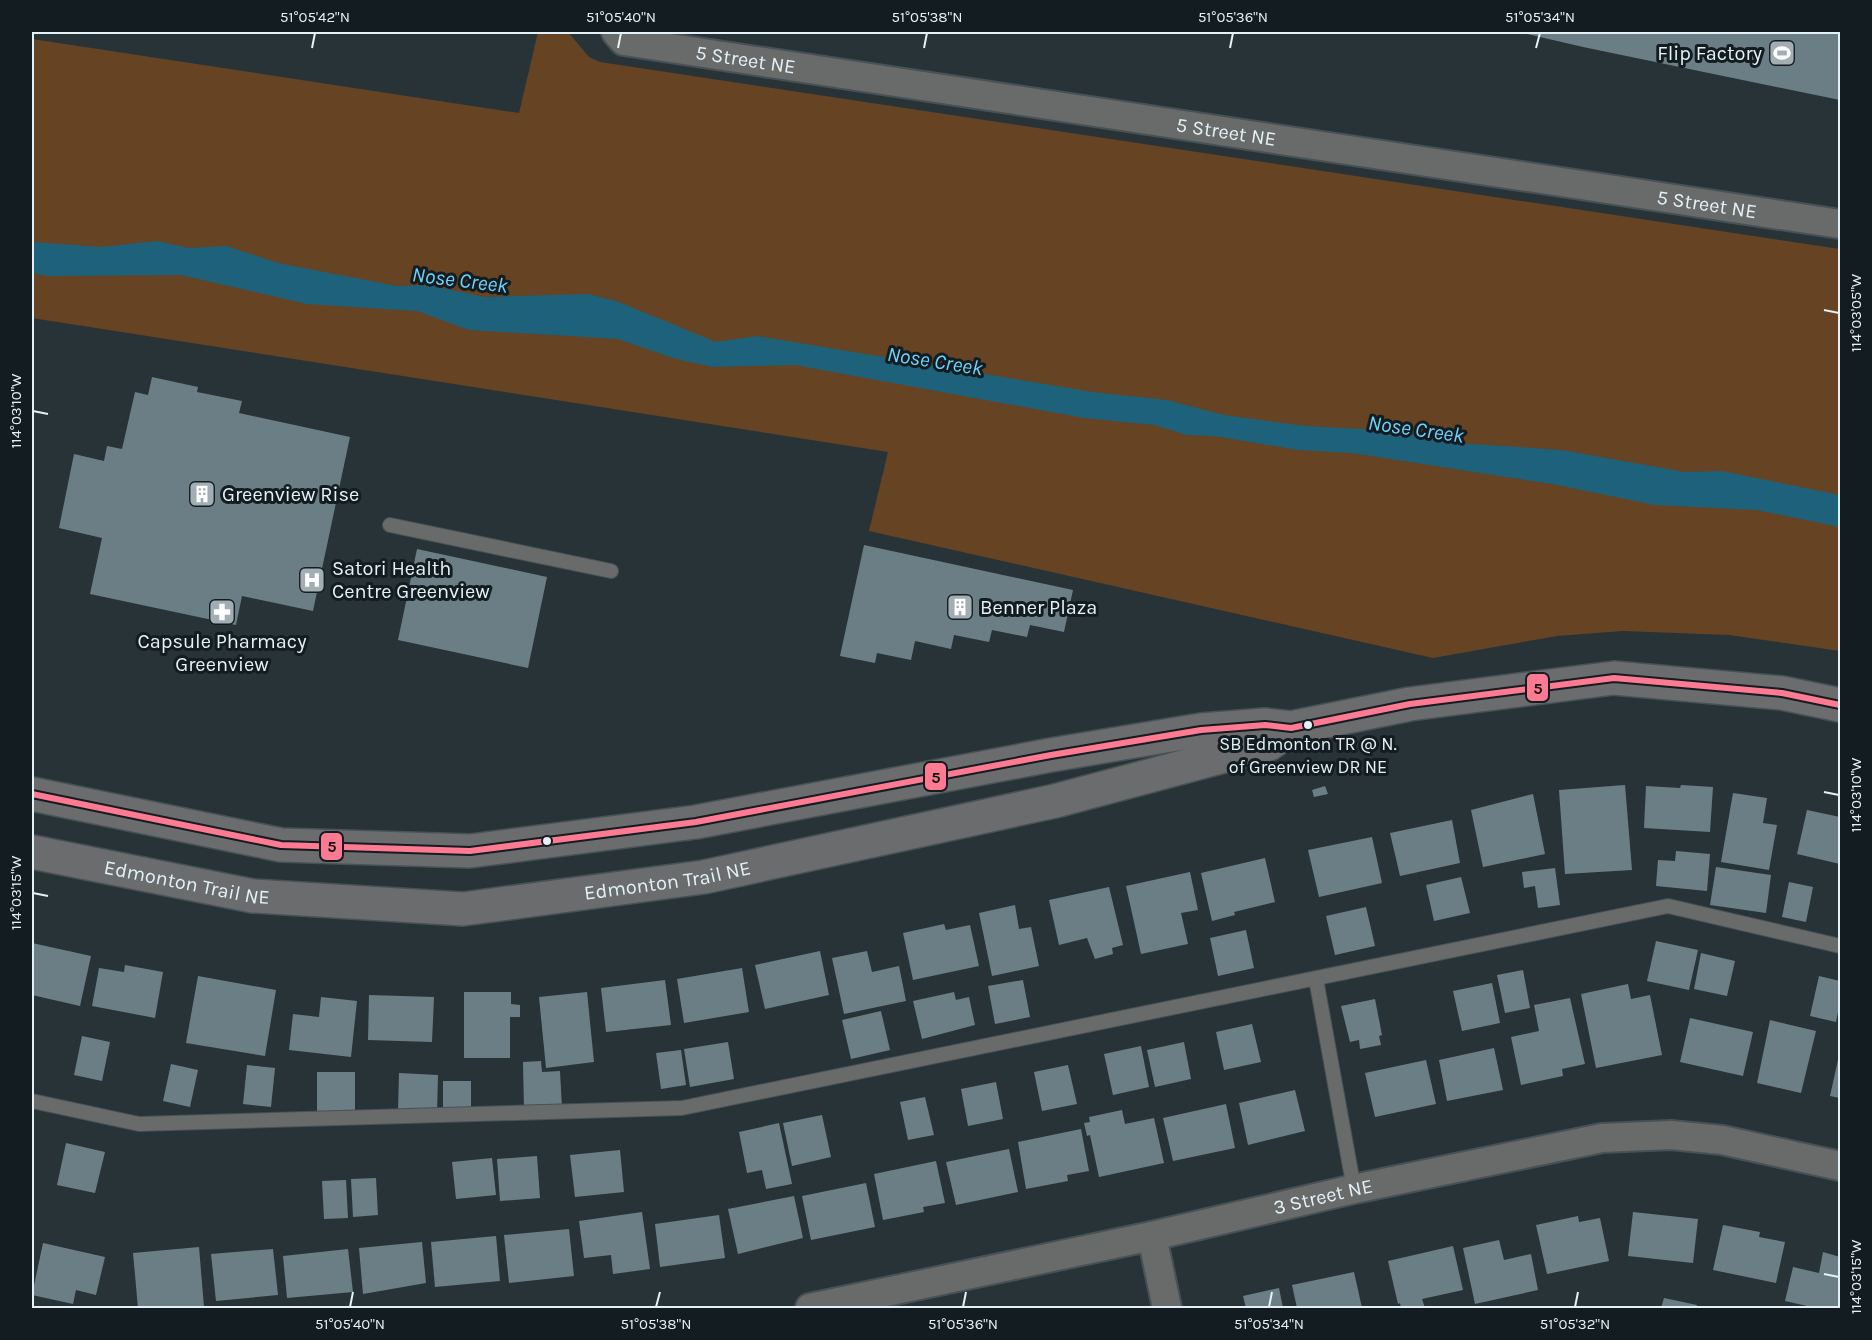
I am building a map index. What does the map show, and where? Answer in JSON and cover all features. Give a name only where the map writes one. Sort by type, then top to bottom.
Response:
[{"type":"main road","name":"Edmonton Trail NE","points":[[32,794],[281,845],[470,851],[696,822],[1051,755],[1200,730],[1265,725],[1291,728],[1410,704],[1614,678],[1782,693],[1840,705]]},
{"type":"main road","name":"Edmonton Trail NE","points":[[32,852],[253,896],[463,909],[704,877],[1055,801],[1269,744],[1291,728]]},
{"type":"street","name":"5 Street NE","points":[[616,32],[624,41],[1840,224]]},
{"type":"street","name":"3 Street NE","points":[[810,1308],[1152,1236],[1354,1189],[1602,1138],[1671,1135],[1722,1140],[1840,1166]]},
{"type":"street","points":[[1152,1236],[1167,1308]]},
{"type":"lane","points":[[390,525],[611,571]]},
{"type":"lane","points":[[32,1101],[139,1124],[682,1108],[1668,906],[1840,946]]},
{"type":"lane","points":[[1316,979],[1354,1189]]},
{"type":"shaded area","points":[[538,32],[568,32],[589,57],[600,62],[1840,249],[1840,651],[1729,635],[1623,631],[1557,636],[1433,658],[869,531],[888,452],[32,318],[32,39],[519,113]]},
{"type":"water","points":[[157,241],[188,248],[227,246],[278,263],[397,286],[428,285],[485,297],[588,294],[619,302],[716,342],[757,336],[1093,392],[1167,400],[1224,415],[1306,426],[1395,431],[1456,443],[1562,450],[1685,472],[1722,471],[1840,495],[1840,527],[1757,510],[1655,505],[1552,484],[1352,453],[1298,450],[1214,436],[1187,435],[1154,425],[1084,418],[795,365],[713,367],[676,359],[618,339],[469,330],[417,311],[307,304],[181,275],[47,276],[32,273],[32,242],[102,247]]},
{"type":"building","points":[[1519,32],[1840,32],[1840,100],[1583,47]]},
{"type":"building","name":"Greenview Rise","points":[[152,377],[198,387],[197,392],[242,401],[239,413],[350,437],[313,611],[242,596],[236,625],[90,594],[102,538],[59,528],[74,454],[104,461],[107,446],[122,449],[135,392],[148,395]]},
{"type":"building","name":"Benner Plaza","points":[[864,545],[1073,590],[1064,632],[1030,625],[1027,637],[992,630],[989,642],[954,635],[951,649],[915,641],[911,660],[877,653],[875,663],[840,656]]},
{"type":"building","points":[[417,549],[547,577],[528,668],[398,640]]},
{"type":"building","points":[[1625,785],[1632,870],[1565,874],[1559,790]]},
{"type":"building","points":[[1681,785],[1713,787],[1710,832],[1644,828],[1646,786],[1680,788]]},
{"type":"building","points":[[1325,786],[1328,794],[1314,797],[1312,790]]},
{"type":"building","points":[[1733,793],[1767,798],[1763,823],[1777,825],[1769,870],[1721,862]]},
{"type":"building","points":[[1533,794],[1545,854],[1483,867],[1471,810]]},
{"type":"building","points":[[1807,810],[1840,817],[1840,864],[1797,854]]},
{"type":"building","points":[[1452,820],[1460,863],[1400,876],[1390,833]]},
{"type":"building","points":[[1372,837],[1382,883],[1319,897],[1308,850]]},
{"type":"building","points":[[1676,851],[1710,854],[1707,891],[1656,886],[1658,860],[1675,861]]},
{"type":"building","points":[[1265,858],[1275,902],[1234,912],[1235,915],[1212,921],[1201,873]]},
{"type":"building","points":[[1716,867],[1771,875],[1766,913],[1710,905]]},
{"type":"building","points":[[1555,868],[1560,905],[1538,908],[1535,886],[1524,888],[1522,872]]},
{"type":"building","points":[[1190,872],[1198,910],[1181,913],[1188,944],[1141,954],[1126,886]]},
{"type":"building","points":[[1461,877],[1470,913],[1434,921],[1426,885]]},
{"type":"building","points":[[1789,882],[1813,887],[1806,922],[1782,917]]},
{"type":"building","points":[[1109,887],[1123,945],[1112,948],[1113,954],[1095,959],[1087,938],[1059,945],[1049,900]]},
{"type":"building","points":[[1015,905],[1019,929],[1031,927],[1039,966],[992,976],[979,913]]},
{"type":"building","points":[[1366,907],[1375,946],[1335,955],[1326,916]]},
{"type":"building","points":[[944,924],[946,930],[970,925],[979,966],[913,980],[903,933]]},
{"type":"building","points":[[1246,930],[1254,968],[1218,976],[1210,938]]},
{"type":"building","points":[[1656,941],[1698,950],[1689,990],[1647,981]]},
{"type":"building","points":[[32,943],[91,956],[80,1006],[32,995]]},
{"type":"building","points":[[820,951],[829,995],[765,1009],[755,965]]},
{"type":"building","points":[[867,951],[872,972],[899,966],[906,1001],[844,1014],[832,958]]},
{"type":"building","points":[[1701,953],[1735,961],[1727,996],[1694,989]]},
{"type":"building","points":[[125,965],[163,972],[155,1018],[92,1006],[99,968],[124,972]]},
{"type":"building","points":[[742,968],[749,1012],[684,1023],[677,979]]},
{"type":"building","points":[[1523,970],[1530,1008],[1505,1013],[1497,975]]},
{"type":"building","points":[[198,976],[276,990],[265,1056],[186,1043]]},
{"type":"building","points":[[1819,976],[1840,981],[1840,1002],[1836,1022],[1810,1016]]},
{"type":"building","points":[[665,980],[671,1025],[606,1032],[601,988]]},
{"type":"building","points":[[1023,980],[1030,1017],[995,1024],[988,986]]},
{"type":"building","points":[[1492,983],[1500,1023],[1462,1031],[1453,991]]},
{"type":"building","points":[[1628,984],[1631,999],[1650,995],[1662,1055],[1596,1068],[1581,994]]},
{"type":"building","points":[[464,992],[511,992],[511,1004],[520,1005],[520,1017],[510,1017],[510,1058],[464,1058]]},
{"type":"building","points":[[587,992],[594,1062],[546,1068],[539,997]]},
{"type":"building","points":[[954,992],[956,1000],[969,997],[975,1025],[922,1039],[913,1001]]},
{"type":"building","points":[[369,995],[434,997],[432,1042],[368,1040]]},
{"type":"building","points":[[321,997],[357,1001],[351,1057],[289,1050],[293,1014],[319,1017]]},
{"type":"building","points":[[1570,998],[1585,1064],[1562,1069],[1563,1076],[1521,1085],[1511,1037],[1539,1031],[1534,1005]]},
{"type":"building","points":[[1375,999],[1382,1035],[1379,1036],[1381,1045],[1360,1049],[1359,1040],[1350,1042],[1341,1006]]},
{"type":"building","points":[[881,1011],[890,1050],[851,1059],[842,1020]]},
{"type":"building","points":[[1690,1018],[1753,1032],[1743,1076],[1680,1062]]},
{"type":"building","points":[[1770,1020],[1816,1031],[1801,1093],[1757,1083]]},
{"type":"building","points":[[1252,1024],[1261,1062],[1224,1070],[1216,1032]]},
{"type":"building","points":[[82,1036],[110,1042],[102,1081],[74,1075]]},
{"type":"building","points":[[728,1042],[734,1079],[690,1087],[684,1049]]},
{"type":"building","points":[[1184,1042],[1191,1079],[1155,1087],[1147,1050]]},
{"type":"building","points":[[1141,1046],[1149,1087],[1113,1095],[1104,1054]]},
{"type":"building","points":[[1494,1048],[1503,1090],[1447,1101],[1439,1060]]},
{"type":"building","points":[[681,1050],[686,1085],[661,1089],[656,1053]]},
{"type":"building","points":[[1840,1051],[1840,1098],[1830,1096]]},
{"type":"building","points":[[1426,1060],[1436,1104],[1375,1117],[1365,1073]]},
{"type":"building","points":[[541,1061],[542,1072],[560,1071],[562,1108],[524,1110],[523,1062]]},
{"type":"building","points":[[171,1064],[198,1070],[190,1107],[163,1101]]},
{"type":"building","points":[[247,1065],[275,1068],[271,1107],[243,1104]]},
{"type":"building","points":[[1068,1065],[1077,1104],[1042,1111],[1034,1072]]},
{"type":"building","points":[[317,1072],[355,1072],[355,1111],[317,1111]]},
{"type":"building","points":[[399,1073],[438,1075],[437,1113],[398,1112]]},
{"type":"building","points":[[443,1081],[471,1081],[471,1113],[443,1112]]},
{"type":"building","points":[[996,1082],[1003,1119],[968,1126],[961,1089]]},
{"type":"building","points":[[1295,1090],[1305,1131],[1248,1145],[1239,1103]]},
{"type":"building","points":[[925,1097],[934,1135],[908,1140],[900,1102]]},
{"type":"building","points":[[1226,1104],[1235,1148],[1173,1161],[1163,1118]]},
{"type":"building","points":[[1122,1110],[1125,1124],[1154,1118],[1164,1163],[1099,1177],[1090,1135],[1087,1136],[1084,1123],[1090,1122],[1089,1117]]},
{"type":"building","points":[[822,1115],[831,1157],[792,1166],[783,1123]]},
{"type":"building","points":[[779,1123],[792,1184],[766,1189],[762,1170],[747,1173],[739,1132]]},
{"type":"building","points":[[1081,1129],[1089,1171],[1067,1175],[1068,1181],[1026,1189],[1018,1142]]},
{"type":"building","points":[[66,1143],[105,1152],[95,1193],[57,1185]]},
{"type":"building","points":[[1009,1149],[1018,1192],[956,1205],[946,1162]]},
{"type":"building","points":[[620,1150],[624,1192],[575,1197],[570,1155]]},
{"type":"building","points":[[537,1156],[540,1198],[500,1201],[497,1159]]},
{"type":"building","points":[[492,1158],[496,1195],[456,1199],[452,1162]]},
{"type":"building","points":[[936,1161],[945,1203],[923,1207],[924,1212],[883,1220],[874,1174]]},
{"type":"building","points":[[376,1178],[378,1215],[353,1217],[351,1179]]},
{"type":"building","points":[[346,1180],[348,1218],[324,1219],[322,1181]]},
{"type":"building","points":[[866,1183],[875,1227],[811,1240],[802,1196]]},
{"type":"building","points":[[794,1196],[803,1238],[738,1254],[728,1209]]},
{"type":"building","points":[[642,1212],[650,1269],[613,1274],[611,1255],[584,1258],[579,1221]]},
{"type":"building","points":[[1633,1212],[1698,1219],[1693,1263],[1628,1256]]},
{"type":"building","points":[[719,1215],[725,1258],[660,1267],[655,1224]]},
{"type":"building","points":[[1578,1216],[1579,1222],[1600,1218],[1609,1261],[1547,1274],[1536,1225]]},
{"type":"building","points":[[1723,1225],[1760,1232],[1759,1237],[1785,1242],[1776,1283],[1713,1270]]},
{"type":"building","points":[[569,1229],[574,1276],[509,1283],[504,1235]]},
{"type":"building","points":[[496,1236],[500,1281],[435,1287],[431,1242]]},
{"type":"building","points":[[1499,1240],[1504,1260],[1531,1254],[1538,1290],[1475,1304],[1463,1248]]},
{"type":"building","points":[[422,1242],[426,1283],[363,1294],[359,1248]]},
{"type":"building","points":[[43,1243],[105,1257],[96,1295],[76,1290],[73,1304],[32,1295]]},
{"type":"building","points":[[1453,1246],[1463,1290],[1422,1299],[1425,1308],[1401,1308],[1400,1303],[1398,1304],[1388,1261]]},
{"type":"building","points":[[199,1247],[204,1307],[138,1308],[133,1253]]},
{"type":"building","points":[[273,1249],[278,1295],[216,1301],[211,1254]]},
{"type":"building","points":[[348,1249],[353,1292],[287,1298],[283,1256]]},
{"type":"building","points":[[1823,1252],[1840,1257],[1840,1308],[1816,1308],[1785,1301],[1793,1267],[1819,1273]]},
{"type":"building","points":[[1354,1272],[1362,1308],[1297,1308],[1292,1285]]},
{"type":"building","points":[[1279,1288],[1283,1308],[1246,1308],[1243,1296]]},
{"type":"building","points":[[1664,1298],[1697,1305],[1696,1308],[1661,1308]]},
{"type":"transit line","name":"5","points":[[32,794],[281,845],[470,851],[696,822],[1051,755],[1201,730],[1265,725],[1291,728],[1410,704],[1614,678],[1782,693],[1840,705]]},
{"type":"place","name":"Flip Factory","points":[[1782,53]]},
{"type":"place","name":"Greenview Rise","points":[[202,494]]},
{"type":"place","name":"Satori Health Centre Greenview","points":[[312,580]]},
{"type":"place","name":"Benner Plaza","points":[[960,607]]},
{"type":"place","name":"Capsule Pharmacy Greenview","points":[[222,612]]},
{"type":"place","name":"SB Edmonton TR @ N. of Greenview DR NE","points":[[1308,725]]},
{"type":"water label","name":"Nose Creek","points":[[460,280]]},
{"type":"water label","name":"Nose Creek","points":[[935,361]]},
{"type":"water label","name":"Nose Creek","points":[[1416,429]]}]
